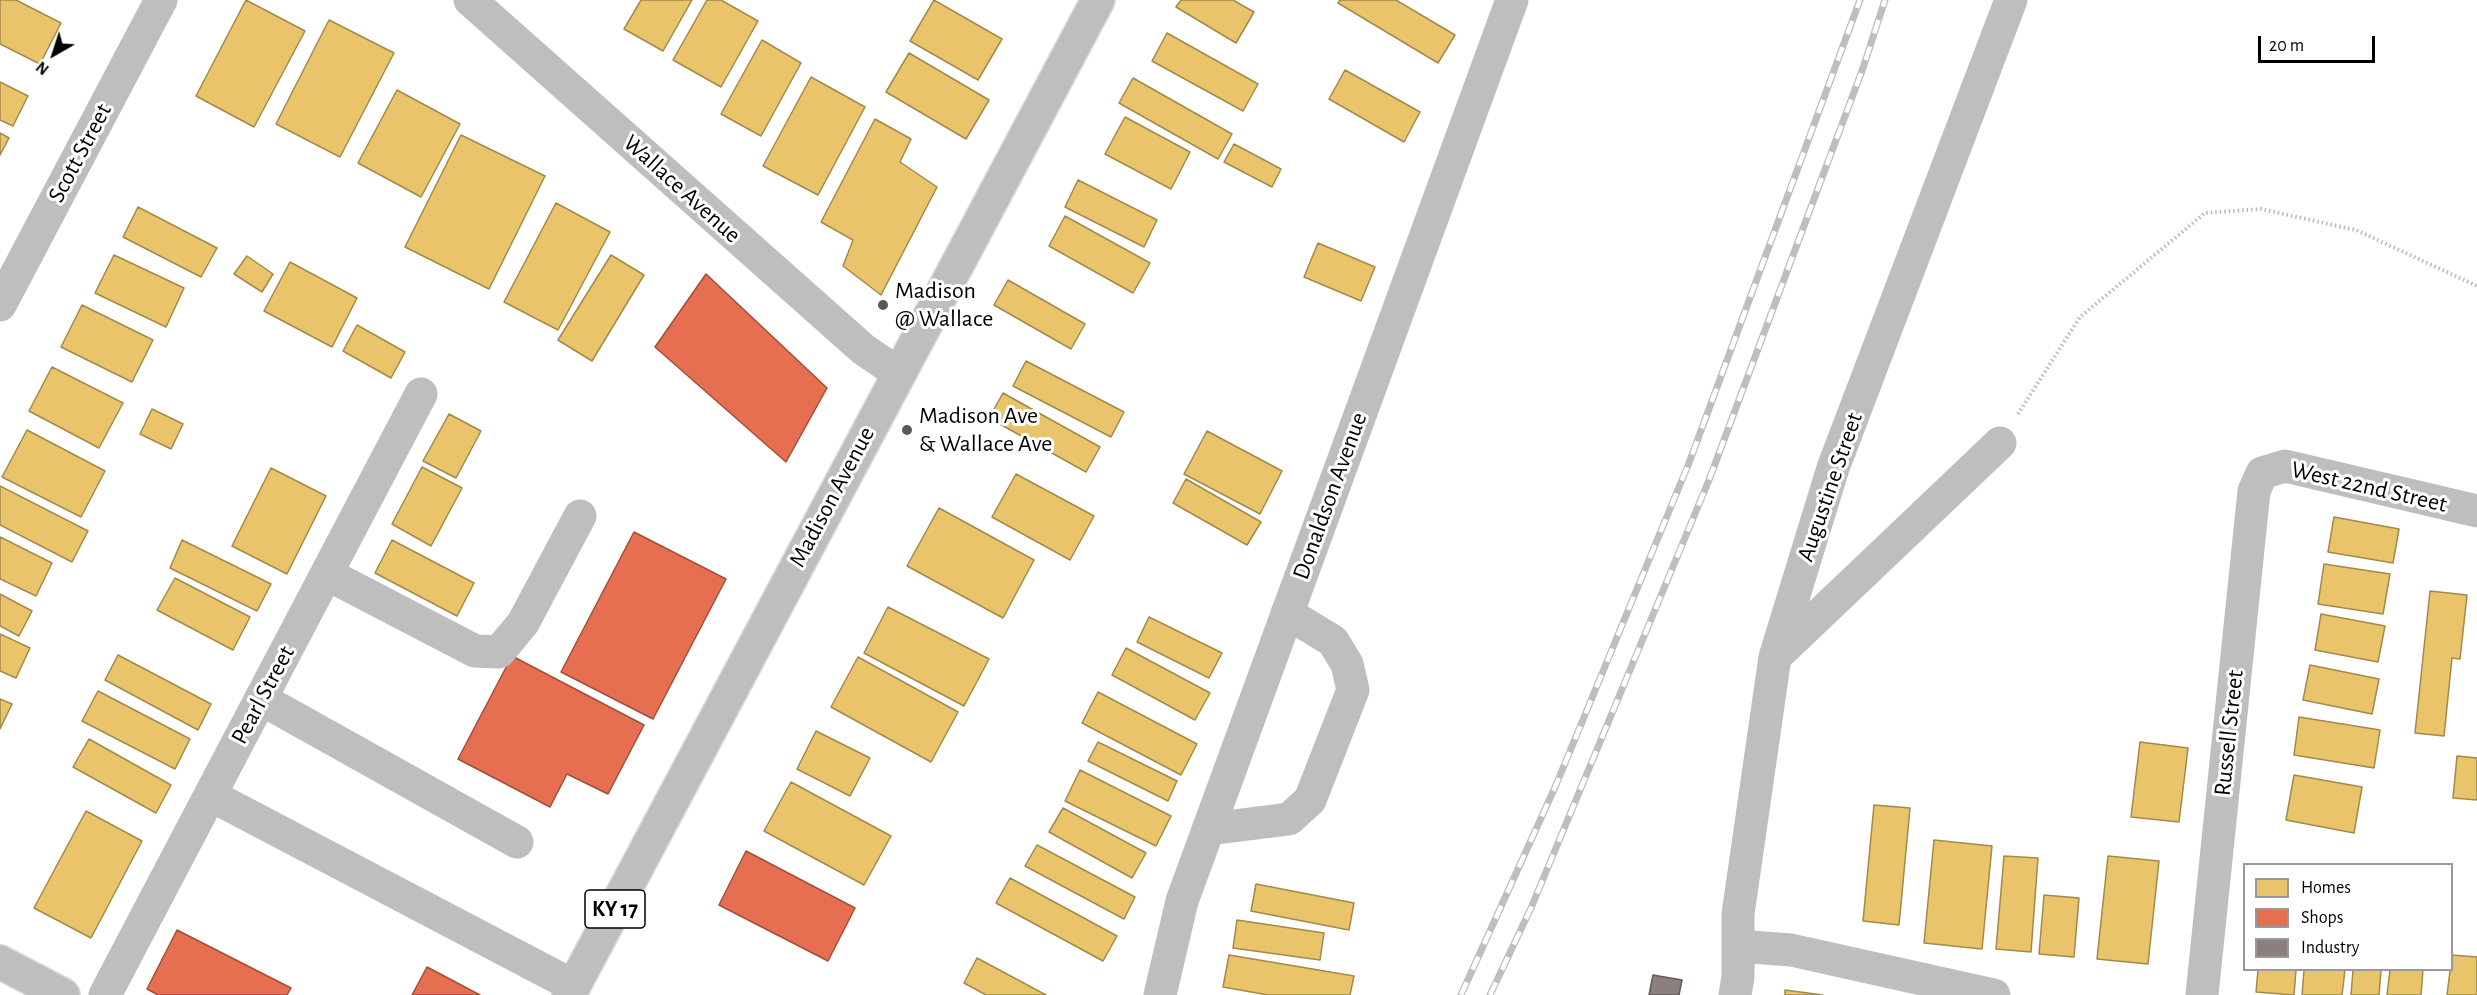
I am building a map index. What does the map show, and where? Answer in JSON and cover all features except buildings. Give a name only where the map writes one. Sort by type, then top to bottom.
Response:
[{"type":"street","name":"Scott Street","points":[[0,305],[161,0]]},
{"type":"street","name":"Wallace Avenue","points":[[470,0],[863,350],[898,373]]},
{"type":"street","name":"Madison Avenue","points":[[571,991],[1098,0]]},
{"type":"street","name":"Donaldson Avenue","points":[[1160,995],[1182,901],[1512,0]]},
{"type":"street","name":"Augustine Street","points":[[1735,995],[1738,977],[1738,914],[1775,657],[1833,468],[2011,0]]},
{"type":"street","name":"Pearl Street","points":[[105,995],[421,394]]},
{"type":"street","points":[[1775,657],[2000,443]]},
{"type":"street","name":"West 22nd Street","points":[[2262,473],[2285,466],[2477,512]]},
{"type":"street","name":"Russell Street","points":[[2202,995],[2254,491],[2262,473]]},
{"type":"street","points":[[327,574],[475,651],[499,652],[523,623],[580,516]]},
{"type":"street","points":[[1209,829],[1289,819],[1310,800],[1353,690],[1347,664],[1333,641],[1287,613]]},
{"type":"street","points":[[261,699],[517,842]]},
{"type":"street","points":[[210,795],[571,991]]},
{"type":"street","points":[[1738,946],[1791,950],[1994,995]]},
{"type":"street","points":[[0,962],[63,995]]},
{"type":"path","points":[[2000,443],[2079,317],[2205,213],[2261,209],[2356,230],[2477,286]]},
{"type":"railway","points":[[1461,995],[1556,785],[1689,463],[1860,0]]},
{"type":"railway","points":[[1490,995],[1531,908],[1709,480],[1863,68],[1885,0]]},
{"type":"place","name":"Madison @ Wallace","points":[[883,305]]},
{"type":"place","name":"Madison Ave & Wallace Ave","points":[[907,430]]}]
